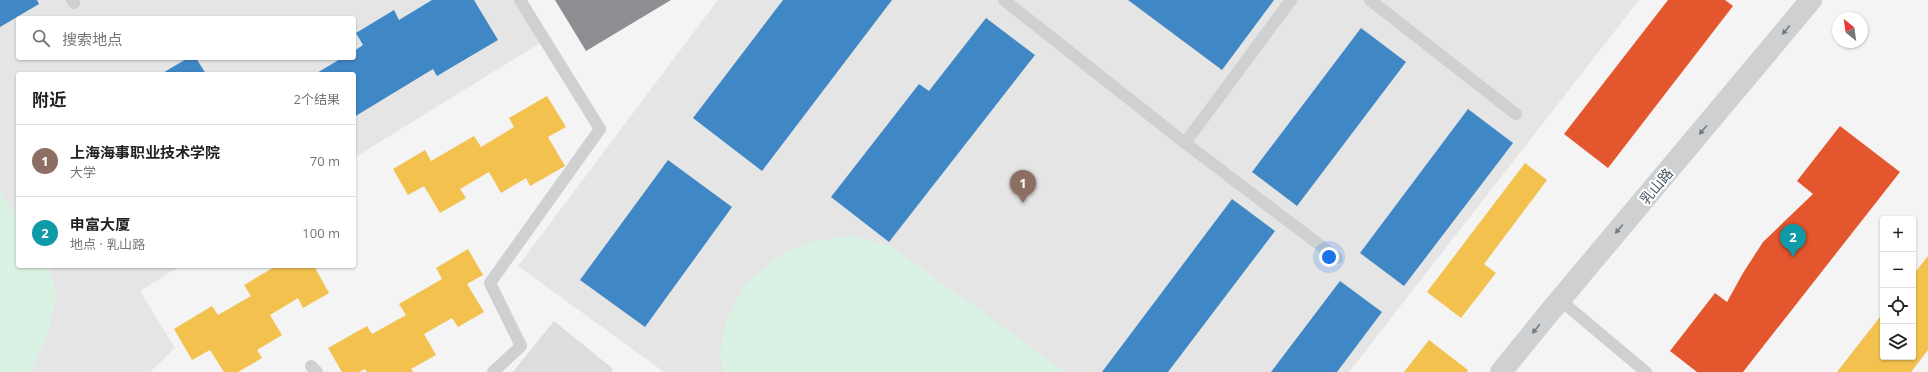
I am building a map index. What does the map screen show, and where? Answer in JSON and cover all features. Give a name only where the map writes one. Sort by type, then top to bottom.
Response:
[{"type":"street","name":"乳山路","points":[[1501,372],[1811,0]]},
{"type":"lane","points":[[493,372],[521,346],[490,283],[600,129],[520,0]]},
{"type":"lane","points":[[1004,0],[1185,143],[1337,258]]},
{"type":"lane","points":[[1185,143],[1291,0]]},
{"type":"lane","points":[[1370,0],[1516,114]]},
{"type":"lane","points":[[1560,300],[1646,372]]},
{"type":"shaded area","points":[[0,0],[520,0],[545,40],[356,157],[356,72],[16,72],[16,268],[177,268],[140,291],[175,348],[150,372],[0,372]]},
{"type":"shaded area","points":[[718,0],[1639,0],[1349,372],[664,372],[518,266]]},
{"type":"green space","points":[[0,190],[16,214],[16,268],[50,268],[56,297],[48,335],[30,372],[0,372]]},
{"type":"green space","points":[[852,236],[891,246],[1065,372],[723,372],[720,355],[726,320],[744,286],[776,257],[813,241]]},
{"type":"building: 住宅","points":[[547,96],[566,127],[548,137],[565,166],[530,186],[526,178],[501,193],[489,172],[460,189],[466,198],[440,213],[424,186],[408,195],[393,169],[425,150],[431,161],[474,136],[481,147],[514,127],[509,118]]},
{"type":"building: 住宅","points":[[1525,163],[1547,180],[1484,264],[1496,273],[1461,318],[1427,292]]},
{"type":"building: 住宅","points":[[468,249],[483,275],[467,284],[484,312],[458,327],[452,318],[424,334],[436,355],[411,369],[413,372],[367,372],[365,369],[359,372],[342,372],[328,348],[367,326],[372,334],[406,315],[399,304],[442,279],[436,268]]},
{"type":"building: 住宅","points":[[1928,256],[1928,350],[1911,372],[1837,372],[1880,317],[1880,360],[1916,360],[1916,271]]},
{"type":"building: 住宅","points":[[273,268],[315,268],[329,293],[303,308],[298,298],[270,315],[282,335],[257,350],[262,358],[238,372],[224,372],[210,350],[192,360],[174,329],[212,306],[218,315],[251,296],[244,285]]},
{"type":"building: 住宅","points":[[1429,340],[1468,370],[1467,372],[1404,372]]},
{"type":"building: 商业","points":[[1668,0],[1725,0],[1733,6],[1608,168],[1564,134]]},
{"type":"building: 商业","points":[[1840,126],[1900,172],[1743,372],[1697,372],[1670,351],[1715,293],[1727,302],[1743,273],[1763,242],[1813,194],[1797,181]]},
{"type":"building: 学校","points":[[0,0],[37,0],[39,4],[19,16],[16,16],[16,18],[0,27]]},
{"type":"building: 学校","points":[[432,0],[474,0],[498,40],[437,76],[433,69],[356,116],[356,72],[318,72],[339,60],[356,60],[356,50],[363,45],[356,33],[394,10],[399,20]]},
{"type":"building: 学校","points":[[783,0],[892,0],[762,171],[693,118]]},
{"type":"building: 学校","points":[[1128,0],[1274,0],[1222,70]]},
{"type":"building: 学校","points":[[986,18],[1035,55],[889,242],[831,197],[919,84],[929,91]]},
{"type":"building: 学校","points":[[1361,28],[1406,62],[1297,206],[1252,172]]},
{"type":"building: 学校","points":[[185,60],[197,60],[205,72],[164,72]]},
{"type":"building: 学校","points":[[1468,109],[1513,143],[1404,286],[1360,253]]},
{"type":"building: 学校","points":[[668,160],[732,207],[645,327],[580,280]]},
{"type":"building: 学校","points":[[1232,199],[1275,231],[1168,372],[1102,372]]},
{"type":"building: 学校","points":[[1340,281],[1382,312],[1337,372],[1271,372]]},
{"type":"building: 工业","points":[[555,0],[671,0],[586,51]]},
{"type":"building: 其他","points":[[554,321],[613,369],[611,372],[513,372]]},
{"type":"place","name":"上海海事职业技术学院","points":[[1023,203]]},
{"type":"place","name":"申富大厦","points":[[1793,257]]}]
